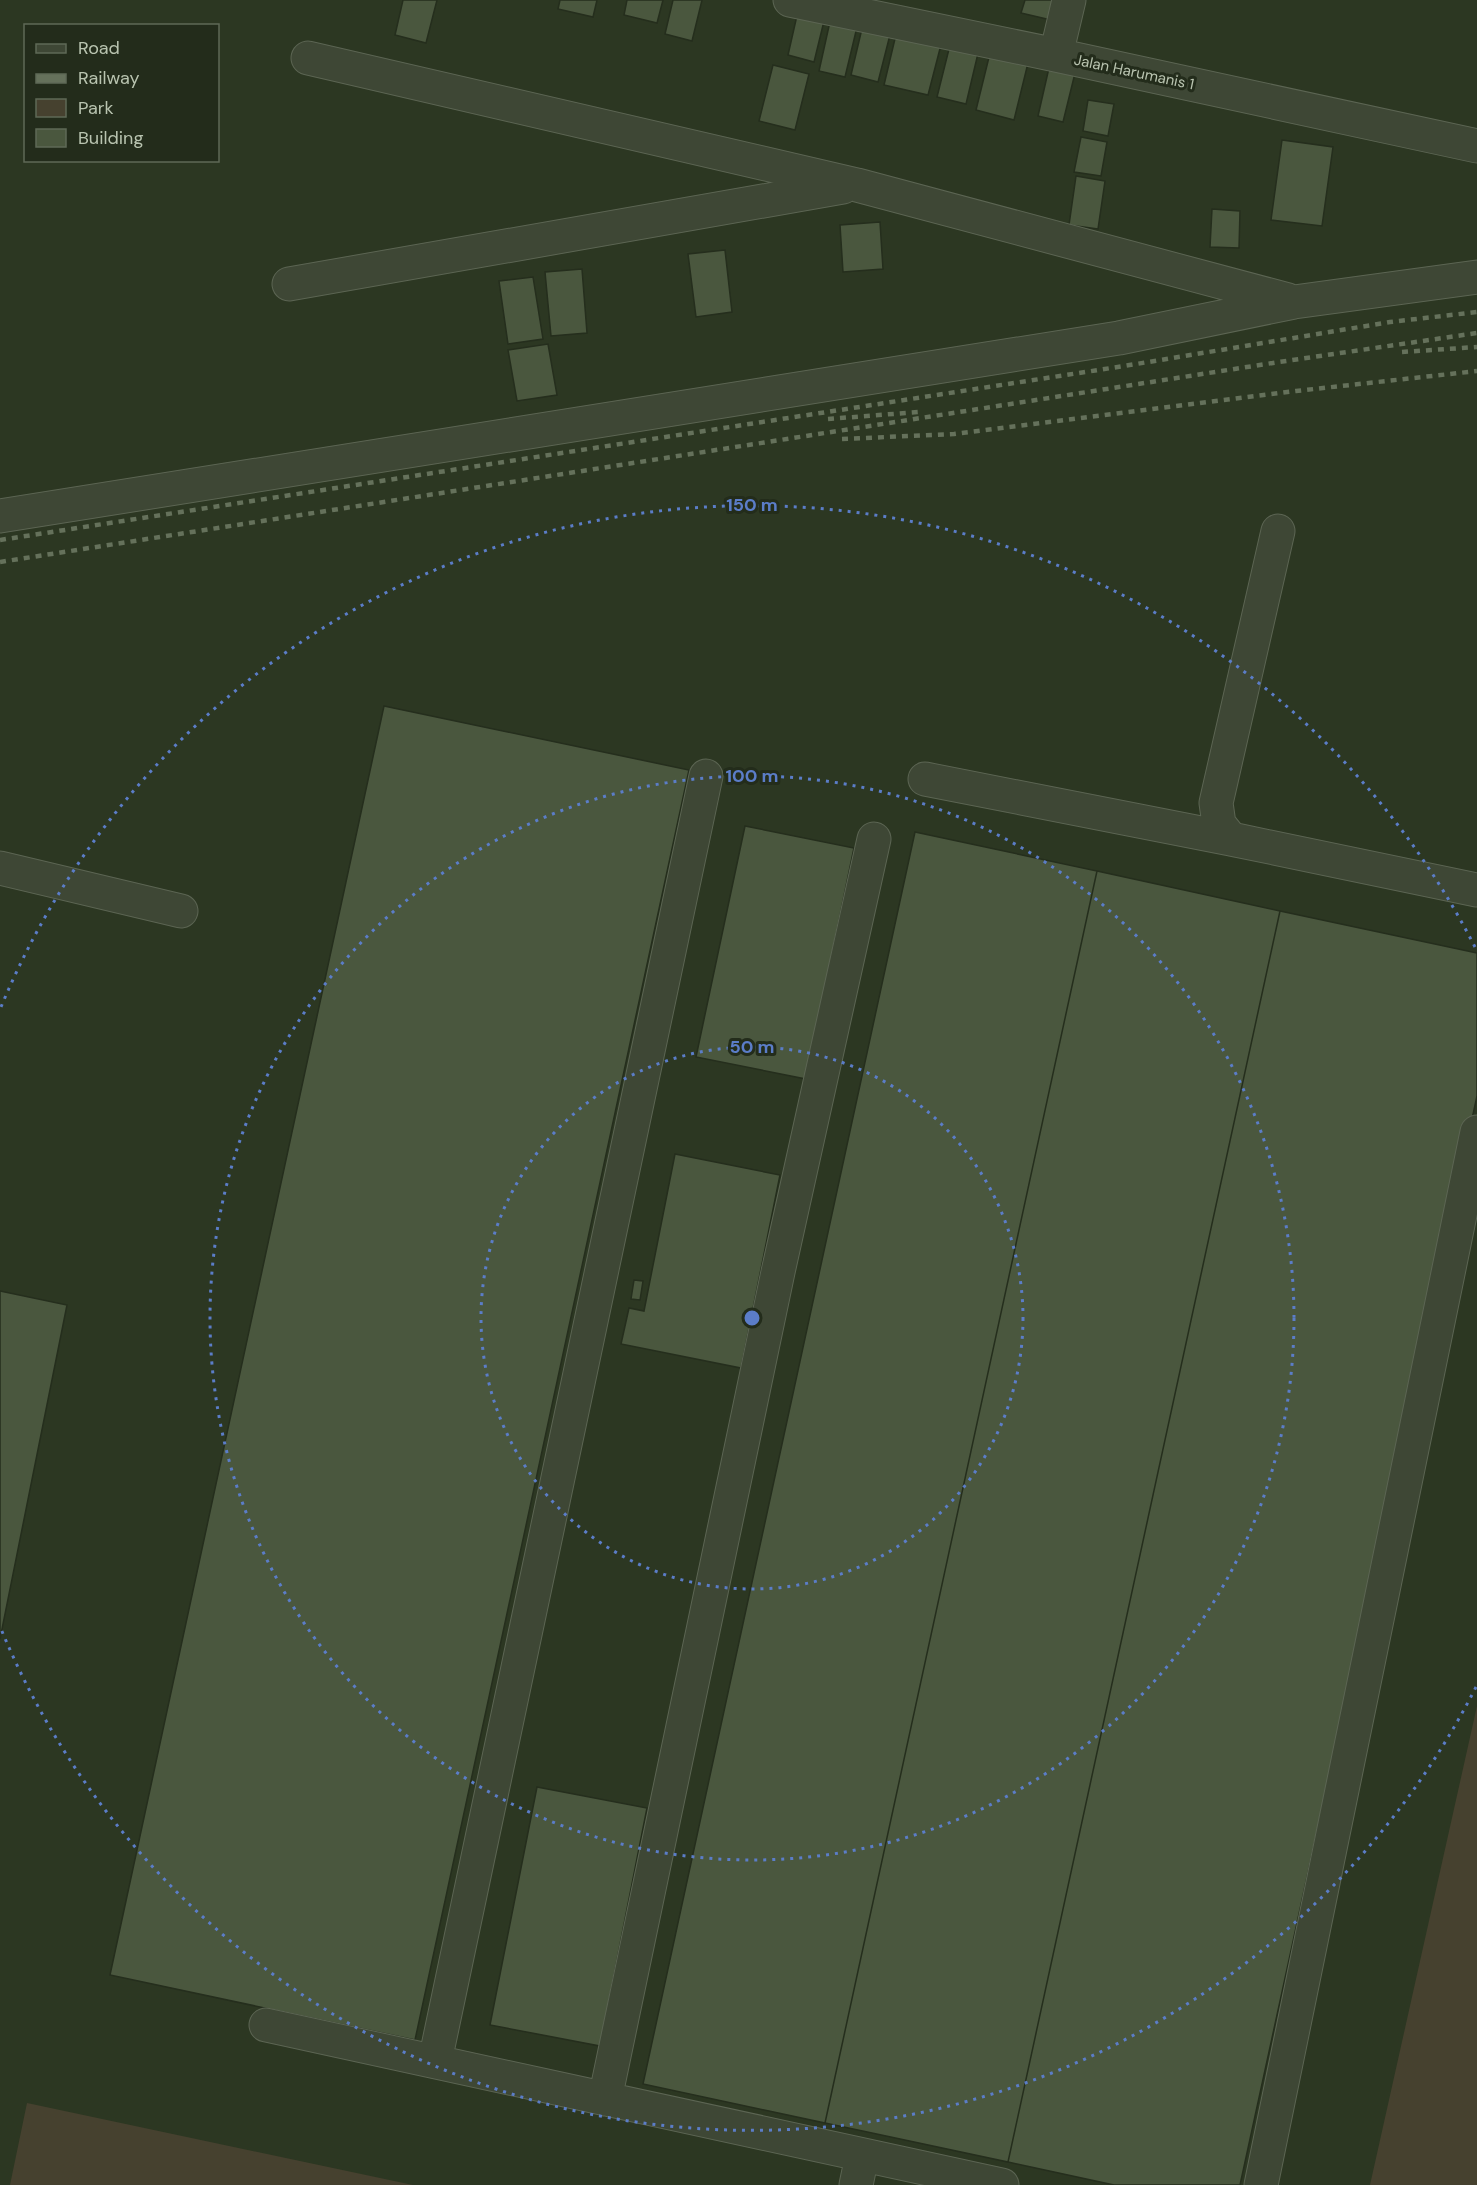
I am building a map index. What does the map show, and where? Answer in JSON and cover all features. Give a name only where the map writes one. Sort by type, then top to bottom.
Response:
[{"type":"street","name":"Jalan Harumanis 1","points":[[790,0],[1477,146]]},
{"type":"street","points":[[1056,55],[1069,0]]},
{"type":"street","points":[[308,58],[856,185],[1294,302]]},
{"type":"street","points":[[289,284],[856,185]]},
{"type":"street","points":[[0,516],[1119,338],[1294,302],[1477,277]]},
{"type":"street","points":[[1231,839],[1219,824],[1216,803],[1278,531]]},
{"type":"street","points":[[435,2061],[706,777]]},
{"type":"street","points":[[926,780],[1231,839],[1477,890]]},
{"type":"street","points":[[604,2099],[778,1272],[874,839]]},
{"type":"street","points":[[0,868],[181,911]]},
{"type":"street","points":[[1261,2185],[1477,1132]]},
{"type":"street","points":[[266,2025],[604,2099],[859,2170],[1002,2185]]},
{"type":"green space","points":[[1477,1706],[1477,2185],[1370,2185]]},
{"type":"green space","points":[[27,2103],[413,2185],[10,2185]]},
{"type":"building","points":[[403,0],[437,0],[426,43],[395,35]]},
{"type":"building","points":[[560,0],[597,0],[593,17],[558,9]]},
{"type":"building","points":[[627,0],[663,0],[657,23],[624,15]]},
{"type":"building","points":[[673,0],[702,0],[692,41],[665,34]]},
{"type":"building","points":[[1025,0],[1056,0],[1051,20],[1021,13]]},
{"type":"building","points":[[798,11],[825,17],[814,62],[788,55]]},
{"type":"building","points":[[831,17],[858,23],[845,77],[819,71]]},
{"type":"building","points":[[864,20],[892,27],[878,82],[851,75]]},
{"type":"building","points":[[898,26],[943,37],[928,95],[884,85]]},
{"type":"building","points":[[952,37],[980,45],[966,104],[937,97]]},
{"type":"building","points":[[991,49],[1029,59],[1014,120],[976,110]]},
{"type":"building","points":[[1051,59],[1077,65],[1063,122],[1038,116]]},
{"type":"building","points":[[773,65],[809,74],[795,130],[759,121]]},
{"type":"building","points":[[1088,100],[1114,104],[1108,136],[1083,131]]},
{"type":"building","points":[[1081,137],[1107,142],[1101,176],[1074,172]]},
{"type":"building","points":[[1282,140],[1333,147],[1322,226],[1271,220]]},
{"type":"building","points":[[1076,176],[1105,181],[1098,229],[1069,225]]},
{"type":"building","points":[[1212,209],[1240,211],[1239,248],[1210,247]]},
{"type":"building","points":[[880,222],[883,269],[843,272],[840,225]]},
{"type":"building","points":[[725,250],[732,312],[696,317],[688,254]]},
{"type":"building","points":[[582,269],[587,333],[551,336],[545,272]]},
{"type":"building","points":[[533,277],[543,339],[508,344],[499,281]]},
{"type":"building","points":[[548,344],[557,395],[517,401],[508,350]]},
{"type":"building","points":[[384,706],[689,770],[415,2040],[110,1975]]},
{"type":"building","points":[[745,826],[854,848],[806,1079],[696,1057]]},
{"type":"building","points":[[915,832],[1097,871],[825,2123],[643,2084]]},
{"type":"building","points":[[1097,871],[1280,911],[1008,2162],[825,2123]]},
{"type":"building","points":[[1280,911],[1477,953],[1477,1096],[1240,2185],[1114,2185],[1008,2162]]},
{"type":"building","points":[[675,1154],[780,1175],[741,1368],[621,1344],[629,1308],[644,1311]]},
{"type":"building","points":[[634,1280],[643,1281],[640,1300],[631,1299]]},
{"type":"building","points":[[0,1291],[67,1305],[0,1639]]},
{"type":"building","points":[[537,1787],[647,1808],[600,2046],[490,2025]]},
{"type":"railway","points":[[0,540],[1124,366],[1390,322],[1477,312]]},
{"type":"railway","points":[[0,562],[1477,333]]},
{"type":"railway","points":[[1402,352],[1477,347]]},
{"type":"railway","points":[[842,439],[954,434],[1477,371]]},
{"type":"railway","points":[[828,419],[918,412]]}]
